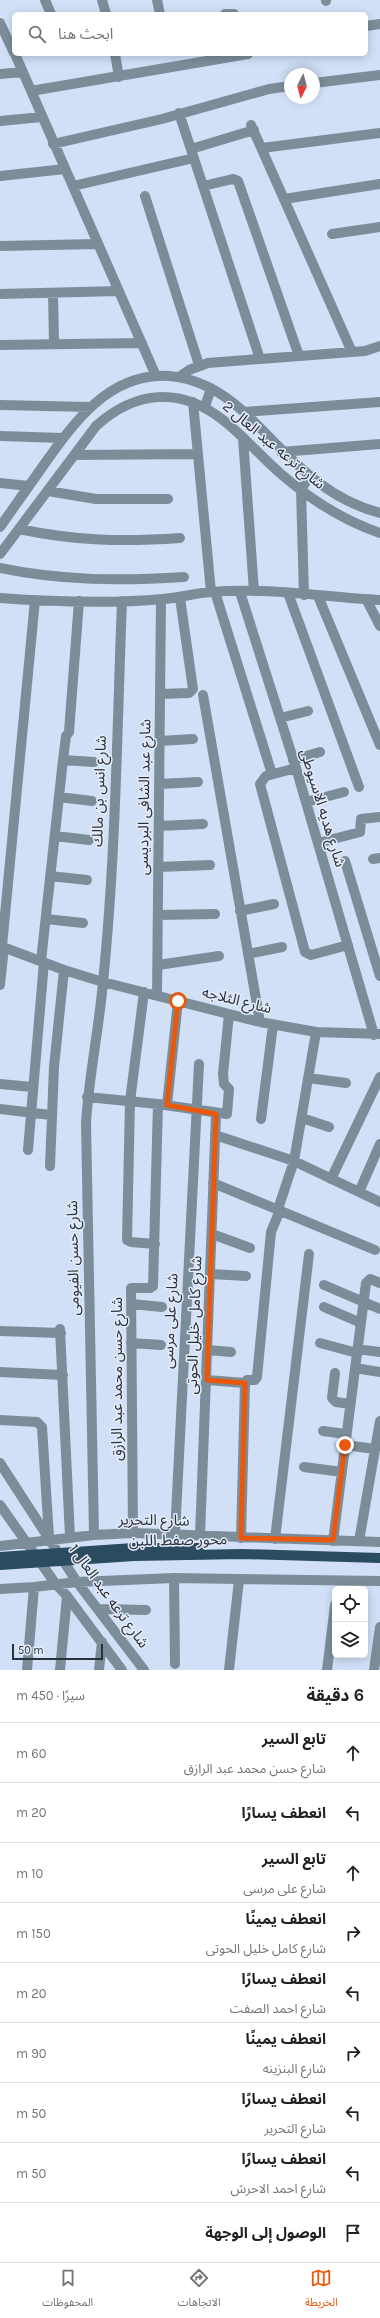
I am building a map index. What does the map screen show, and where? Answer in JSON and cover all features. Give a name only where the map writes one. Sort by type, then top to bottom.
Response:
[{"type":"main road","name":"محور صفط اللبن","points":[[0,1557],[134,1548],[380,1551]]},
{"type":"main road","name":"محور صفط اللبن","points":[[0,1565],[134,1556],[243,1554],[380,1558]]},
{"type":"street","points":[[45,0],[50,12]]},
{"type":"street","points":[[102,0],[105,12]]},
{"type":"street","points":[[156,0],[159,12]]},
{"type":"street","points":[[1,24],[12,47]]},
{"type":"street","points":[[368,26],[380,24]]},
{"type":"street","points":[[16,56],[53,144],[66,169],[156,376]]},
{"type":"street","points":[[115,56],[119,77]]},
{"type":"street","points":[[31,91],[237,56]]},
{"type":"street","points":[[0,74],[23,72]]},
{"type":"street","points":[[320,82],[380,75]]},
{"type":"street","points":[[53,144],[162,119],[269,89],[284,87]]},
{"type":"street","points":[[179,113],[260,359]]},
{"type":"street","points":[[0,121],[42,117]]},
{"type":"street","points":[[73,186],[192,154],[252,128],[352,352]]},
{"type":"street","points":[[262,148],[380,133]]},
{"type":"street","points":[[0,176],[66,169]]},
{"type":"street","points":[[203,186],[233,179],[238,181],[299,356]]},
{"type":"street","points":[[284,199],[380,184]]},
{"type":"street","points":[[145,196],[200,365]]},
{"type":"street","points":[[332,234],[380,227]]},
{"type":"street","points":[[0,246],[98,244]]},
{"type":"street","points":[[0,294],[119,291]]},
{"type":"street","points":[[53,293],[54,344]]},
{"type":"street","points":[[0,345],[142,343]]},
{"type":"street","points":[[179,377],[200,365],[352,352],[375,349],[380,346]]},
{"type":"street","name":"شارع ترعه عبد العال 2","points":[[0,527],[63,438],[90,407],[121,385],[138,378],[156,376],[179,377],[218,391],[244,412],[281,452],[309,476],[351,503],[380,513]]},
{"type":"street","points":[[205,407],[211,388]]},
{"type":"street","name":"شارع ترعه عبد العال 2","points":[[0,554],[96,426],[124,405],[141,399],[159,396],[193,402],[205,407],[224,420],[301,490],[329,511],[357,525],[380,533]]},
{"type":"street","points":[[193,402],[213,592],[272,774]]},
{"type":"street","points":[[244,412],[380,402]]},
{"type":"street","points":[[0,405],[90,407]]},
{"type":"street","points":[[0,436],[63,438]]},
{"type":"street","points":[[243,438],[254,591]]},
{"type":"street","points":[[281,452],[380,444]]},
{"type":"street","points":[[74,456],[198,454]]},
{"type":"street","points":[[304,594],[301,490],[309,476]]},
{"type":"street","points":[[0,483],[29,486]]},
{"type":"street","points":[[48,491],[96,499],[168,499]]},
{"type":"street","points":[[19,529],[61,538],[100,541],[180,538]]},
{"type":"street","points":[[0,568],[31,574],[70,578],[138,580],[184,576]]},
{"type":"street","points":[[0,598],[80,601],[162,600],[213,592],[254,591],[380,600]]},
{"type":"street","name":"شارع هديه الاسيوطى","points":[[240,592],[295,764],[348,945],[377,1035]]},
{"type":"street","points":[[288,593],[359,787]]},
{"type":"street","points":[[318,596],[380,745]]},
{"type":"street","points":[[160,694],[189,693],[193,689],[180,598]]},
{"type":"street","points":[[366,599],[380,626]]},
{"type":"street","points":[[0,986],[2,946],[35,600]]},
{"type":"street","name":"شارع عبد الشافى البرديسى","points":[[157,995],[162,600]]},
{"type":"street","points":[[28,1150],[50,876],[66,736],[69,732],[80,601]]},
{"type":"street","name":"شارع انس بن مالك","points":[[103,982],[112,835],[122,601]]},
{"type":"street","points":[[202,696],[260,1022]]},
{"type":"street","points":[[280,718],[308,711]]},
{"type":"street","points":[[160,741],[193,738]]},
{"type":"street","points":[[320,752],[263,778],[260,784],[305,952],[311,955],[348,945]]},
{"type":"street","points":[[63,760],[94,762]]},
{"type":"street","points":[[159,784],[198,782]]},
{"type":"street","points":[[306,802],[344,792]]},
{"type":"street","points":[[59,797],[92,801]]},
{"type":"street","points":[[318,843],[360,832],[361,819],[380,816]]},
{"type":"street","points":[[159,826],[203,824]]},
{"type":"street","points":[[55,836],[89,840]]},
{"type":"street","points":[[345,862],[380,976]]},
{"type":"street","points":[[158,867],[210,865]]},
{"type":"street","points":[[50,876],[87,880]]},
{"type":"street","points":[[240,911],[274,904]]},
{"type":"street","points":[[158,915],[215,914]]},
{"type":"street","points":[[46,919],[83,923]]},
{"type":"street","name":"شارع الثلاجه","points":[[2,946],[64,970],[103,982],[260,1022],[316,1032],[377,1035]]},
{"type":"street","points":[[248,954],[282,947]]},
{"type":"street","points":[[158,965],[219,956]]},
{"type":"street","points":[[50,1166],[51,1115],[58,1018],[64,970]]},
{"type":"street","name":"شارع حسن الفيومى","points":[[94,1535],[86,1157],[88,1097],[103,982]]},
{"type":"street","points":[[144,992],[130,1101],[127,1240],[131,1242],[155,1244]]},
{"type":"street","name":"شارع حسن محمد عبد الرازق","points":[[133,1533],[131,1287],[150,1288],[153,1286],[162,1104],[178,1001]]},
{"type":"street","points":[[88,1097],[162,1104],[226,1115],[228,1112],[229,1089],[224,1084],[223,1074],[229,1014]]},
{"type":"street","points":[[261,1119],[273,1025]]},
{"type":"street","points":[[207,1380],[245,1383],[247,1380],[255,1380],[257,1377],[271,1232],[294,1161],[316,1032]]},
{"type":"street","name":"شارع على مرسى","points":[[175,1534],[199,1064]]},
{"type":"street","points":[[331,1179],[380,1077]]},
{"type":"street","points":[[308,1078],[346,1083]]},
{"type":"street","points":[[0,1084],[32,1087]]},
{"type":"street","points":[[0,1109],[51,1115]]},
{"type":"street","name":"شارع كامل خليل الحوتى","points":[[200,1536],[216,1114]]},
{"type":"street","points":[[302,1118],[329,1127]]},
{"type":"street","points":[[215,1135],[294,1161],[380,1202]]},
{"type":"street","points":[[359,1192],[380,1144]]},
{"type":"street","points":[[213,1183],[375,1250]]},
{"type":"street","points":[[212,1234],[250,1248]]},
{"type":"street","points":[[275,1539],[309,1254]]},
{"type":"street","points":[[211,1274],[246,1276]]},
{"type":"street","points":[[333,1540],[357,1351],[368,1280],[380,1283]]},
{"type":"street","points":[[324,1285],[380,1309]]},
{"type":"street","points":[[131,1304],[162,1307]]},
{"type":"street","points":[[324,1307],[361,1323]]},
{"type":"street","points":[[0,1321],[0,1326]]},
{"type":"street","points":[[0,1331],[61,1331],[70,1537]]},
{"type":"street","points":[[131,1343],[161,1345]]},
{"type":"street","points":[[320,1343],[357,1351],[380,1352]]},
{"type":"street","points":[[208,1350],[231,1352]]},
{"type":"street","points":[[355,1368],[380,1372]]},
{"type":"street","points":[[0,1372],[63,1375]]},
{"type":"street","points":[[334,1373],[332,1398],[336,1402],[350,1404]]},
{"type":"street","points":[[241,1538],[245,1383]]},
{"type":"street","points":[[0,1420],[37,1422],[42,1427],[50,1539]]},
{"type":"street","points":[[359,1541],[380,1421]]},
{"type":"street","points":[[322,1431],[346,1434]]},
{"type":"street","points":[[345,1445],[375,1449]]},
{"type":"street","name":"شارع ترعه عبد العال 1","points":[[0,1463],[77,1582],[100,1609],[144,1670]]},
{"type":"street","points":[[304,1467],[342,1472]]},
{"type":"street","points":[[0,1505],[55,1584],[67,1596],[122,1670]]},
{"type":"street","name":"شارع التحرير","points":[[0,1546],[27,1544],[50,1539],[70,1537],[133,1533],[380,1542]]},
{"type":"street","points":[[174,1578],[175,1664]]},
{"type":"street","points":[[0,1589],[77,1582],[174,1578],[338,1585],[380,1581]]},
{"type":"street","points":[[228,1670],[239,1580]]},
{"type":"street","points":[[27,1670],[34,1587]]},
{"type":"street","points":[[60,1670],[67,1596]]},
{"type":"street","points":[[100,1609],[146,1610]]},
{"type":"street","points":[[326,1670],[333,1622]]},
{"type":"street","points":[[374,1670],[378,1657],[380,1627]]},
{"type":"street","points":[[99,1670],[102,1642]]},
{"type":"route","points":[[178,1001],[167,1105],[196,1109],[216,1114],[207,1380],[245,1383],[241,1538],[333,1540],[345,1445]]}]
